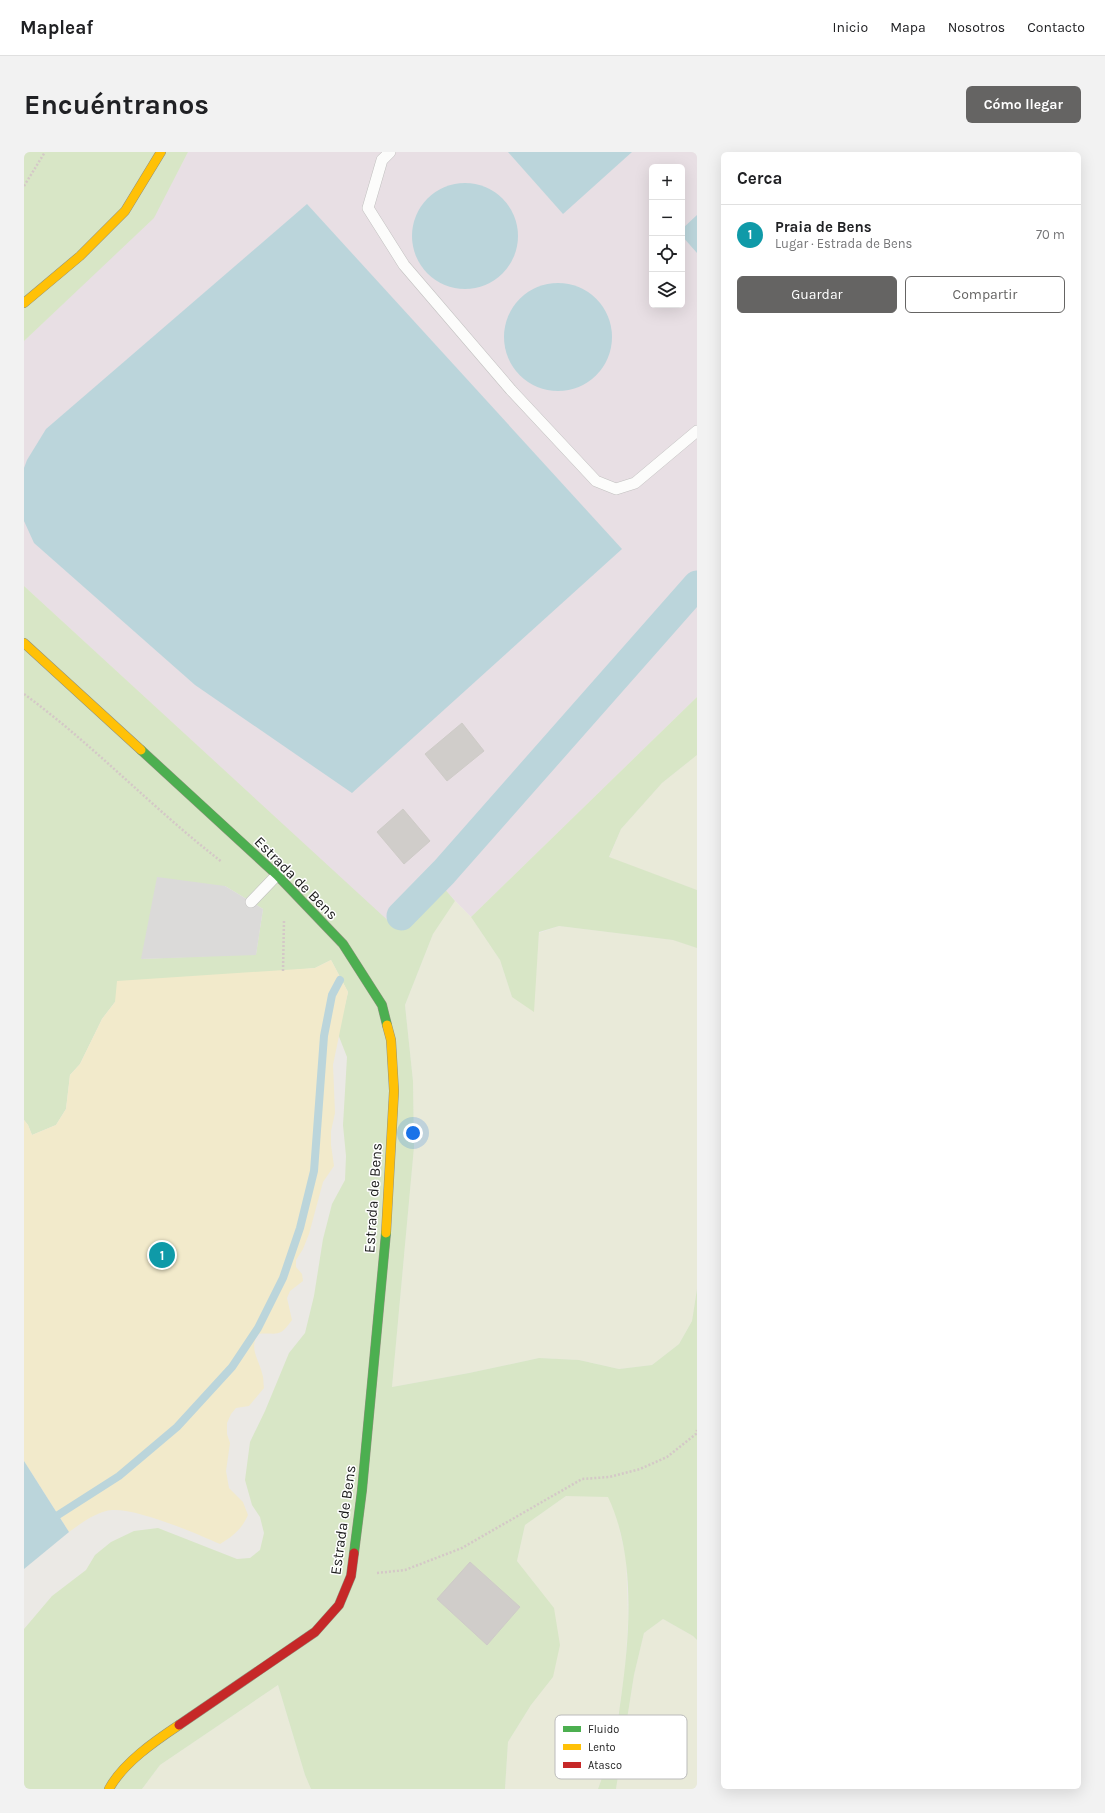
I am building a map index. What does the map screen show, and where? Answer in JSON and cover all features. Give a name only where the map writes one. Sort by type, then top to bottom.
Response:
[{"type":"street","points":[[24,303],[80,256],[125,211],[161,152]]},
{"type":"street","name":"Estrada de Bens","points":[[24,643],[277,875],[343,944],[382,1005],[391,1040],[394,1091],[385,1244],[362,1490],[351,1576],[340,1605],[315,1632],[151,1744],[114,1780],[109,1789]]},
{"type":"lane","points":[[390,152],[382,160],[368,208],[404,265],[511,390],[596,481],[616,488],[635,483],[697,432]]},
{"type":"lane","points":[[251,902],[277,875]]},
{"type":"path","points":[[24,186],[44,152]]},
{"type":"path","points":[[24,694],[87,745],[192,839],[228,867]]},
{"type":"path","points":[[283,971],[284,916]]},
{"type":"path","points":[[351,1576],[405,1570],[462,1548],[582,1479],[609,1478],[640,1469],[667,1457],[696,1434],[697,1430]]},
{"type":"shaded area","points":[[188,152],[697,152],[697,697],[471,917],[440,885],[395,928],[24,586],[24,341],[153,218]]},
{"type":"shaded area","points":[[157,877],[225,886],[263,909],[256,955],[141,959]]},
{"type":"green space","points":[[24,152],[188,152],[154,218],[24,341]]},
{"type":"green space","points":[[24,586],[395,927],[437,880],[455,901],[433,934],[405,1005],[413,1081],[414,1147],[392,1387],[539,1358],[579,1360],[619,1369],[652,1365],[679,1344],[692,1321],[697,1289],[697,1640],[693,1636],[663,1619],[644,1633],[634,1675],[628,1715],[619,1715],[627,1648],[628,1622],[627,1570],[623,1544],[617,1520],[608,1497],[566,1496],[525,1525],[517,1561],[554,1608],[560,1645],[553,1677],[531,1705],[508,1742],[505,1789],[311,1789],[305,1775],[278,1685],[160,1765],[142,1789],[24,1789],[24,1629],[52,1596],[86,1570],[95,1555],[111,1542],[134,1531],[158,1528],[237,1559],[250,1558],[260,1550],[264,1533],[260,1517],[252,1505],[245,1480],[250,1442],[265,1411],[289,1353],[305,1333],[314,1296],[323,1239],[332,1204],[345,1180],[346,1156],[343,1125],[347,1057],[338,1034],[348,992],[331,960],[315,968],[283,971],[115,1002],[102,1019],[80,1064],[70,1075],[66,1109],[56,1125],[32,1135],[24,1120]],"holes":[[[225,886],[263,909],[256,954],[141,959]]]},
{"type":"green space","points":[[697,697],[697,755],[662,783],[621,829],[609,857],[697,890],[697,948],[673,940],[559,926],[539,932],[534,1012],[512,997],[500,960],[471,917]]},
{"type":"green space","points":[[697,755],[697,890],[609,858],[621,829],[662,783]]},
{"type":"green space","points":[[455,901],[471,917],[500,960],[512,997],[536,975],[539,933],[559,926],[674,940],[697,948],[697,1289],[692,1321],[679,1344],[652,1365],[619,1369],[579,1360],[539,1358],[392,1387],[414,1147],[413,1081],[405,1005],[433,934]]},
{"type":"green space","points":[[566,1496],[608,1496],[616,1514],[626,1558],[628,1620],[625,1671],[618,1715],[555,1715],[555,1779],[601,1779],[598,1789],[505,1789],[508,1742],[531,1705],[553,1677],[535,1584],[517,1561],[525,1525]]},
{"type":"green space","points":[[663,1619],[693,1636],[697,1640],[697,1789],[616,1789],[618,1779],[687,1779],[687,1715],[628,1715],[634,1675],[644,1633]]},
{"type":"green space","points":[[278,1685],[305,1775],[311,1789],[142,1789],[160,1765]]},
{"type":"green space","points":[[601,1779],[618,1779],[616,1789],[598,1789]]},
{"type":"sand","points":[[331,960],[348,992],[333,1065],[335,1113],[331,1131],[331,1145],[334,1166],[323,1182],[309,1234],[303,1249],[296,1260],[296,1267],[302,1274],[303,1281],[290,1291],[287,1298],[292,1320],[281,1332],[274,1334],[258,1334],[255,1339],[254,1349],[263,1375],[264,1388],[249,1406],[236,1408],[231,1414],[227,1423],[227,1434],[230,1443],[226,1471],[229,1488],[243,1502],[248,1515],[236,1532],[220,1544],[163,1521],[117,1510],[106,1511],[96,1515],[69,1532],[24,1461],[24,1120],[32,1135],[56,1125],[66,1109],[70,1075],[80,1064],[102,1019],[115,1002],[117,981],[315,968]]},
{"type":"water","points":[[508,152],[632,152],[563,214]]},
{"type":"water","points":[[465,183],[485,187],[503,198],[514,216],[518,236],[514,256],[503,274],[485,285],[465,289],[445,285],[427,274],[416,256],[412,236],[416,216],[427,198],[445,187]]},
{"type":"water","points":[[307,204],[622,549],[352,793],[195,685],[34,543],[24,521],[24,468],[27,460],[46,429]]},
{"type":"water","points":[[697,215],[697,253],[685,239],[685,226]]},
{"type":"water","points":[[558,283],[579,287],[596,299],[608,316],[612,337],[608,358],[596,375],[579,387],[558,391],[537,387],[520,375],[508,358],[504,337],[508,316],[520,299],[537,287]]},
{"type":"water","points":[[24,1461],[69,1532],[24,1569]]},
{"type":"building","points":[[462,723],[484,751],[447,781],[425,754]]},
{"type":"building","points":[[403,809],[430,841],[404,864],[377,832]]},
{"type":"building","points":[[470,1562],[520,1607],[487,1645],[437,1599]]},
{"type":"waterway","points":[[401,916],[444,872],[697,585]]},
{"type":"waterway","points":[[58,1515],[119,1476],[177,1427],[232,1367],[258,1328],[283,1278],[300,1228],[314,1171],[324,1036],[332,995],[340,980]]},
{"type":"traffic: fast","points":[[141,750],[277,875],[343,944],[382,1005],[387,1025]]},
{"type":"traffic: fast","points":[[354,1553],[362,1490],[386,1233]]},
{"type":"traffic: slow","points":[[24,303],[80,256],[125,211],[161,152]]},
{"type":"traffic: slow","points":[[24,643],[141,750]]},
{"type":"traffic: slow","points":[[386,1233],[394,1091],[391,1040],[387,1025]]},
{"type":"traffic: slow","points":[[109,1789],[122,1770],[140,1753],[179,1725]]},
{"type":"traffic: jam","points":[[179,1725],[315,1632],[339,1605],[351,1576],[354,1553]]},
{"type":"place","name":"Praia de Bens","points":[[162,1255]]}]
